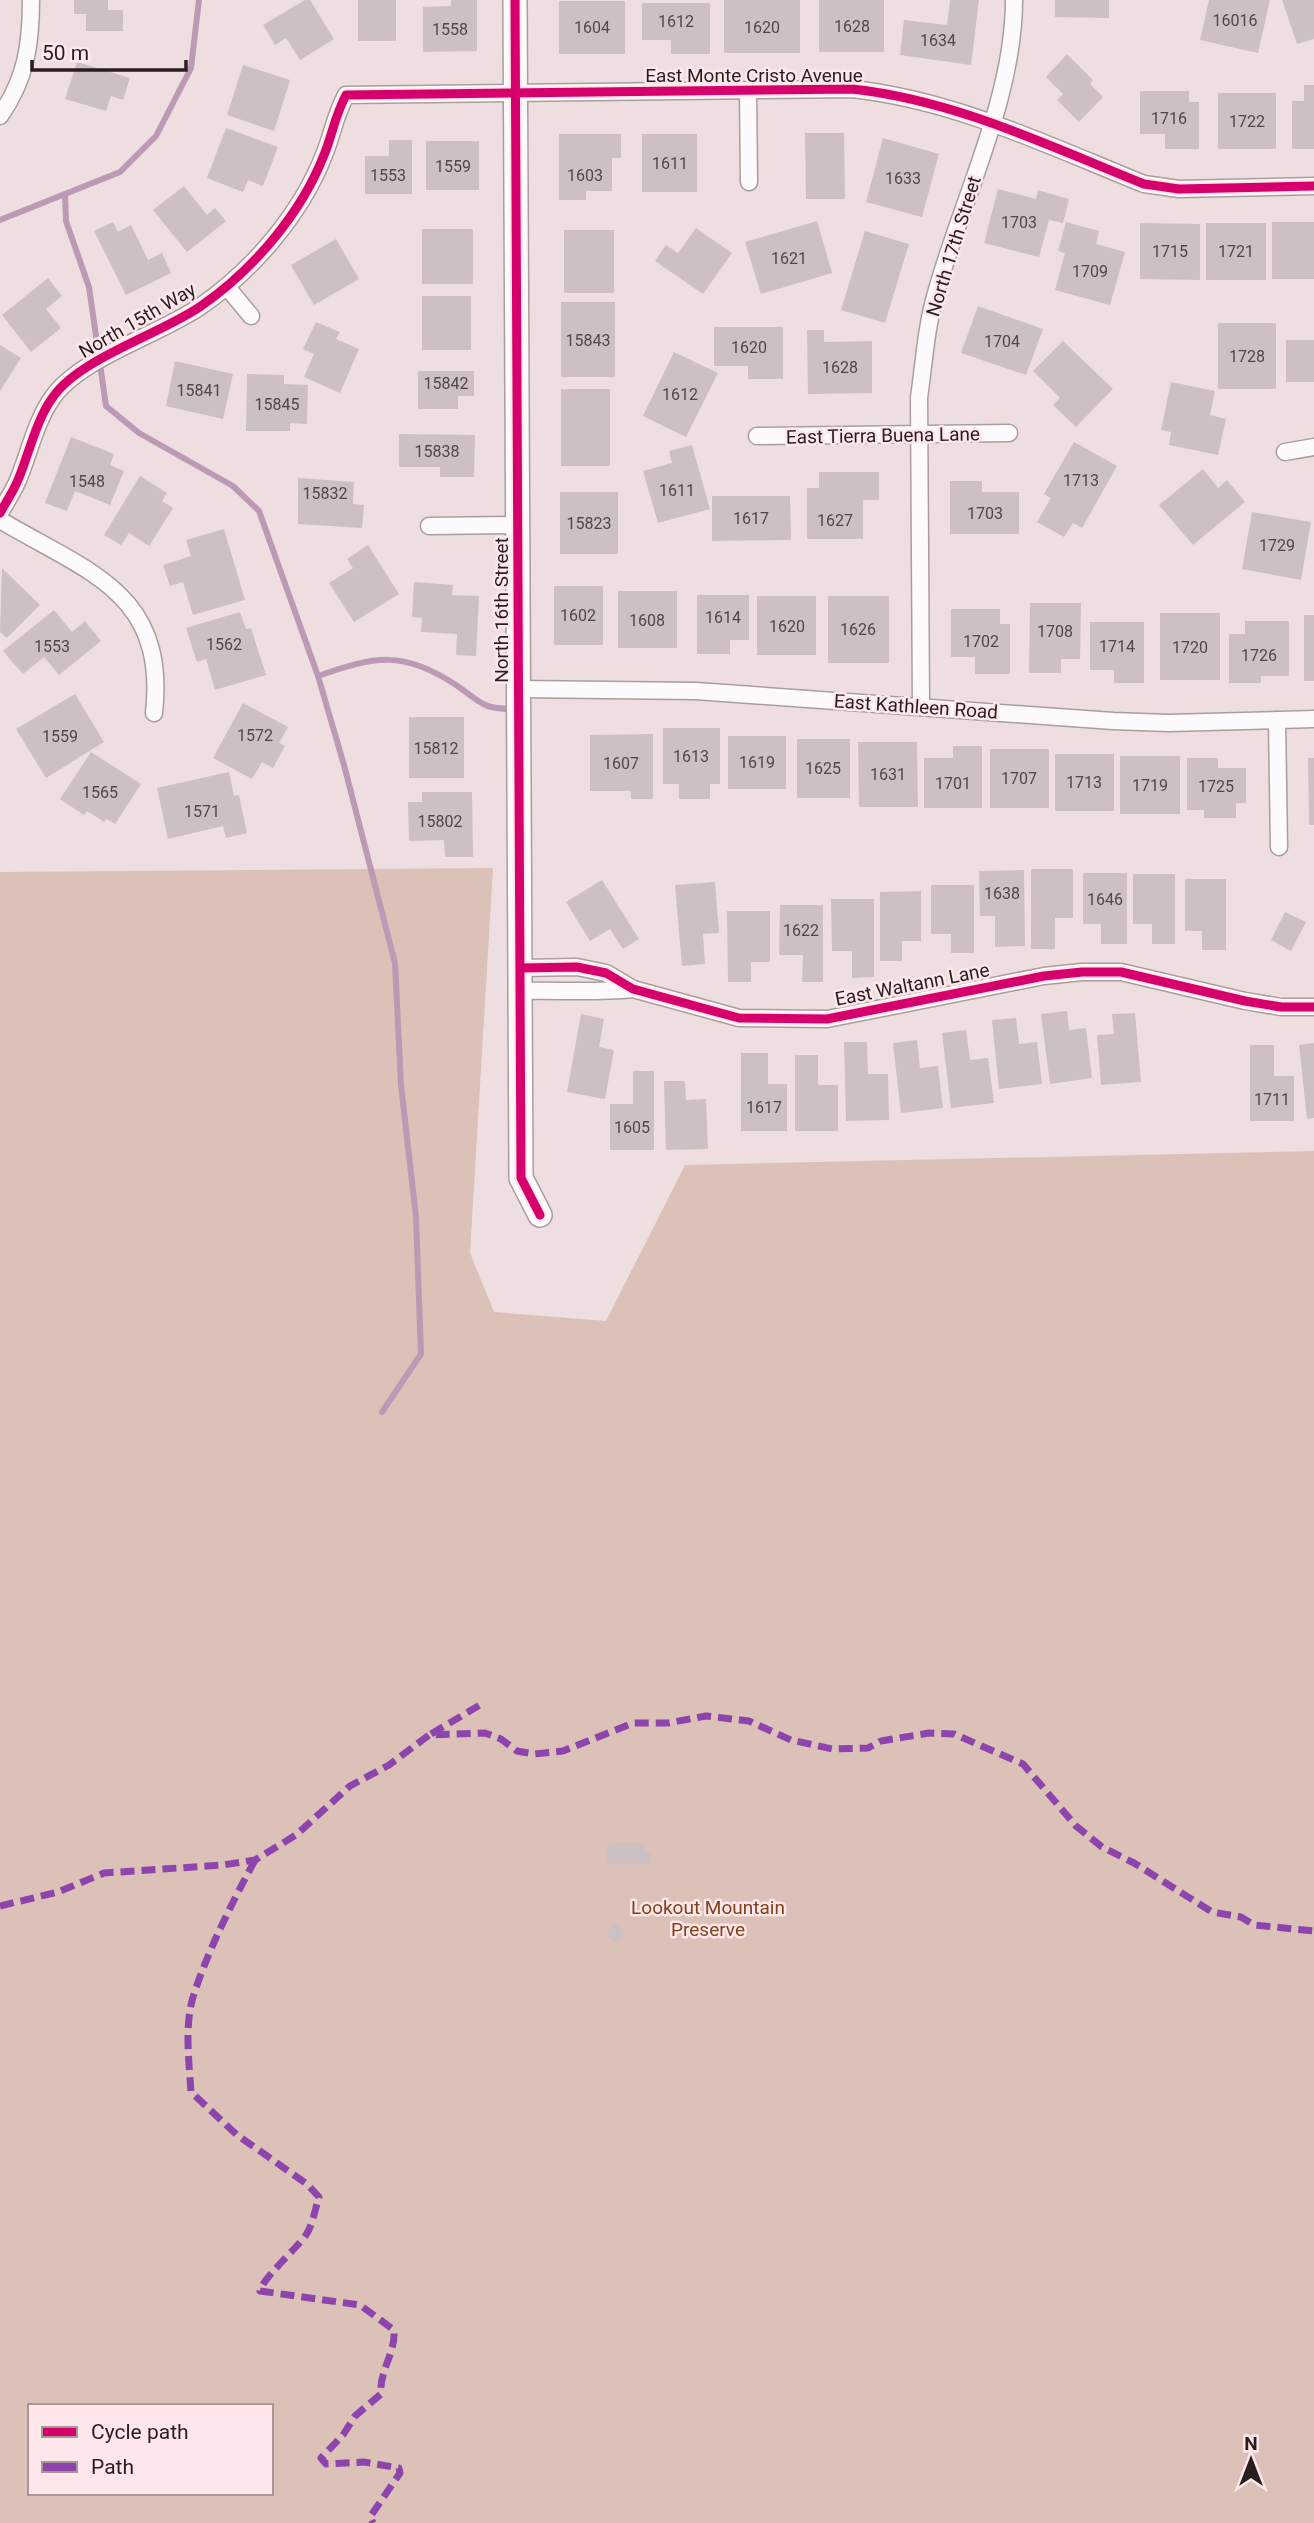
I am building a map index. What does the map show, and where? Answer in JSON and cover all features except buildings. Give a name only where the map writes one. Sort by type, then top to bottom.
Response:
[{"type":"street","points":[[0,116],[25,70],[30,44],[31,0]]},
{"type":"street","name":"North 16th Street","points":[[514,0],[521,1178],[540,1215]]},
{"type":"street","name":"North 17th Street","points":[[920,705],[919,398],[930,317],[990,124],[1010,46],[1014,0]]},
{"type":"street","name":"East Monte Cristo Avenue","points":[[345,95],[852,89],[895,94],[947,106],[1144,184],[1179,189],[1314,186]]},
{"type":"street","name":"East Monte Cristo Avenue","points":[[748,92],[749,183]]},
{"type":"street","name":"North 15th Way","points":[[0,513],[17,483],[52,397],[70,379],[100,360],[167,327],[227,287],[282,229],[324,154],[332,121],[345,95]]},
{"type":"street","points":[[227,287],[251,316]]},
{"type":"street","name":"East Tierra Buena Lane","points":[[757,436],[1009,433]]},
{"type":"street","points":[[1286,452],[1314,447]]},
{"type":"street","points":[[0,520],[107,584],[127,599],[140,618],[156,661],[155,713]]},
{"type":"street","points":[[429,526],[517,525]]},
{"type":"street","name":"East Kathleen Road","points":[[519,689],[651,688],[920,705],[1113,721],[1314,719]]},
{"type":"street","points":[[1277,720],[1279,847]]},
{"type":"street","name":"East Waltann Lane","points":[[521,980],[550,968],[577,967],[606,973],[634,989],[739,1018],[827,1019],[1044,976],[1121,972],[1245,1002],[1282,1007],[1314,1007]]},
{"type":"street","points":[[550,968],[551,990]]},
{"type":"street","points":[[594,971],[596,990]]},
{"type":"street","name":"East Waltann Lane","points":[[521,980],[551,990],[634,989]]},
{"type":"green space","name":"Lookout Mountain Preserve","points":[[493,868],[470,1253],[494,1312],[606,1321],[685,1165],[1314,1151],[1314,2523],[0,2523],[0,872]]},
{"type":"waterway","points":[[0,220],[120,172],[156,136],[191,68],[199,0]]},
{"type":"waterway","points":[[65,195],[66,221],[89,287],[106,406],[139,433],[233,486],[259,511],[318,676],[344,765],[395,963],[401,1085],[416,1217],[421,1354],[382,1412]]},
{"type":"waterway","points":[[318,676],[373,661],[404,661],[437,674],[487,706],[513,709]]},
{"type":"marked path","points":[[431,1734],[485,1702]]},
{"type":"marked path","points":[[0,1906],[58,1892],[104,1873],[223,1865],[255,1860],[296,1835],[350,1786],[389,1765],[429,1735],[485,1733],[501,1739],[517,1751],[534,1754],[563,1751],[633,1723],[668,1723],[706,1716],[749,1721],[791,1740],[832,1749],[868,1748],[881,1741],[929,1733],[954,1734],[1023,1764],[1076,1826],[1102,1847],[1134,1863],[1212,1912],[1241,1917],[1254,1925],[1314,1931]]},
{"type":"marked path","points":[[255,1860],[214,1943],[194,1994],[188,2030],[191,2092],[237,2135],[307,2184],[319,2197],[306,2235],[262,2285],[260,2291],[360,2305],[394,2330],[393,2346],[382,2377],[381,2394],[355,2416],[343,2435],[321,2458],[326,2464],[364,2462],[399,2468],[400,2473],[370,2517],[373,2523]]},
{"type":"cycle path","points":[[515,0],[521,1178],[540,1215]]},
{"type":"cycle path","points":[[0,513],[18,480],[42,416],[65,383],[101,358],[201,306],[239,276],[273,239],[289,219],[314,177],[346,95],[852,89],[928,103],[965,114],[1144,184],[1179,189],[1314,186]]},
{"type":"cycle path","points":[[521,968],[577,967],[606,973],[633,989],[739,1018],[827,1019],[1044,976],[1082,972],[1121,972],[1245,1001],[1281,1007],[1314,1007]]}]
